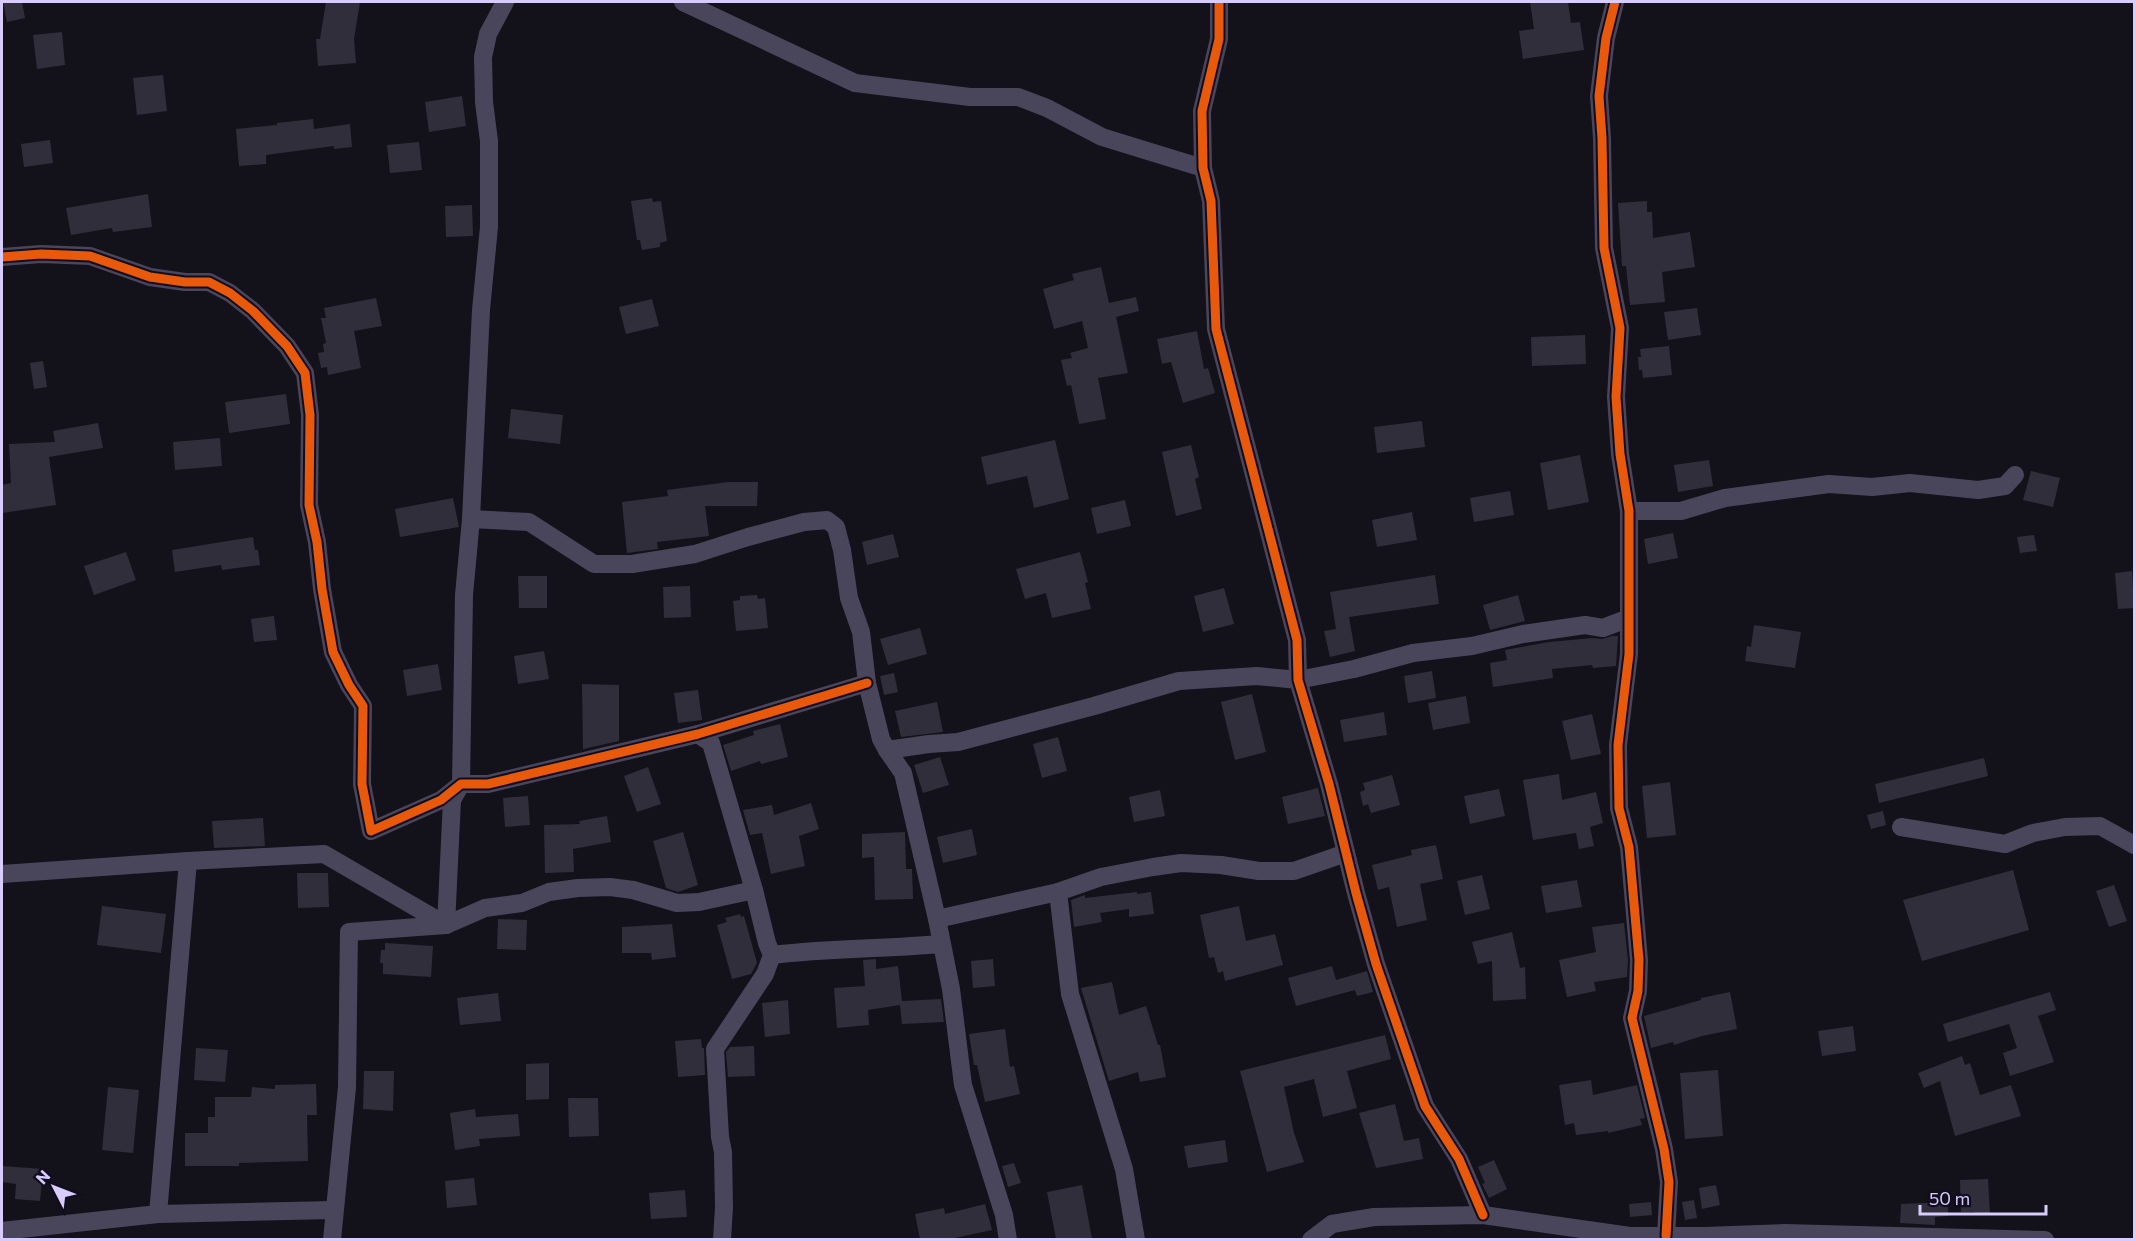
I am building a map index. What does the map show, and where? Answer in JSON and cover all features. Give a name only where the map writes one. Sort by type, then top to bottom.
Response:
[{"type":"street","points":[[446,925],[452,800],[461,784],[464,595],[471,519],[481,310],[489,227],[489,141],[484,102],[483,57],[488,34],[504,2]]},
{"type":"street","points":[[683,2],[855,82],[970,97],[1018,97],[1047,108],[1102,137],[1203,168]]},
{"type":"street","points":[[1219,2],[1219,39],[1202,111],[1203,168],[1211,201],[1216,329],[1297,640],[1298,680],[1329,784],[1376,964],[1425,1106],[1459,1159],[1483,1215]]},
{"type":"street","points":[[1615,2],[1606,38],[1599,96],[1604,248],[1620,328],[1616,397],[1620,454],[1629,511],[1629,654],[1626,694],[1618,745],[1619,807],[1629,847],[1639,960],[1638,991],[1632,1018],[1664,1149],[1669,1182],[1666,1236]]},
{"type":"street","points":[[2,257],[41,254],[90,256],[150,277],[185,282],[209,282],[230,293],[253,311],[287,346],[305,373],[310,415],[309,505],[317,542],[322,589],[333,652],[349,685],[363,706],[362,784],[371,831],[441,800],[461,784],[488,784],[698,734],[867,683]]},
{"type":"street","points":[[1629,511],[1681,512],[1725,498],[1829,484],[1872,487],[1910,483],[1978,490],[2005,486],[2015,475]]},
{"type":"street","points":[[471,519],[529,522],[594,564],[632,564],[695,554],[793,525],[827,520],[836,527],[849,598],[861,632],[867,683],[881,739],[903,773],[937,919],[951,989],[963,1085],[1004,1215],[1008,1239]]},
{"type":"street","points":[[887,750],[958,742],[1179,681],[1257,676],[1298,680],[1354,669],[1413,653],[1472,646],[1523,634],[1585,625],[1603,628],[1629,618]]},
{"type":"street","points":[[698,734],[711,743],[754,890],[766,943],[772,955],[765,974],[714,1049],[723,1152],[722,1239]]},
{"type":"street","points":[[1901,827],[2005,844],[2033,833],[2065,827],[2100,826],[2134,845]]},
{"type":"street","points":[[937,919],[1058,892],[1101,877],[1181,863],[1221,865],[1259,871],[1294,871],[1346,853]]},
{"type":"street","points":[[2,874],[324,854],[446,925]]},
{"type":"street","points":[[158,1214],[188,861]]},
{"type":"street","points":[[332,1239],[333,1210],[347,1087],[350,932],[446,925],[485,908],[522,903],[549,892],[578,888],[622,889],[676,903],[699,902],[754,890]]},
{"type":"street","points":[[1058,892],[1070,994],[1124,1169],[1136,1239]]},
{"type":"street","points":[[772,955],[815,950],[888,949],[941,944]]},
{"type":"street","points":[[2,1231],[158,1214],[333,1210]]},
{"type":"street","points":[[1311,1239],[1332,1224],[1374,1216],[1483,1215],[1630,1236],[1785,1233],[2045,1239]]},
{"type":"building","points":[[3,2],[22,2],[25,18],[7,22]]},
{"type":"building","points":[[326,2],[360,2],[354,39],[356,63],[318,66],[316,39],[320,39]]},
{"type":"building","points":[[1530,2],[1568,2],[1571,23],[1580,22],[1584,50],[1523,59],[1519,31],[1534,29]]},
{"type":"building","points":[[62,32],[65,65],[37,69],[33,35]]},
{"type":"building","points":[[163,75],[167,111],[137,115],[133,78]]},
{"type":"building","points":[[462,96],[466,126],[429,132],[425,102]]},
{"type":"building","points":[[313,119],[314,129],[350,124],[352,147],[334,149],[334,146],[266,155],[266,164],[239,166],[236,129]]},
{"type":"building","points":[[50,140],[53,163],[24,167],[21,144]]},
{"type":"building","points":[[419,142],[422,170],[390,173],[387,145]]},
{"type":"building","points":[[148,194],[152,227],[113,232],[112,228],[71,235],[66,208]]},
{"type":"building","points":[[652,198],[653,202],[661,201],[667,241],[660,243],[660,247],[642,250],[640,240],[637,240],[631,201]]},
{"type":"building","points":[[1647,201],[1647,212],[1652,212],[1653,238],[1690,232],[1695,267],[1662,272],[1665,302],[1630,305],[1626,266],[1622,266],[1618,203]]},
{"type":"building","points":[[472,205],[473,236],[446,237],[445,206]]},
{"type":"building","points":[[1101,267],[1109,303],[1136,297],[1139,311],[1116,317],[1128,373],[1098,378],[1106,419],[1079,424],[1071,385],[1067,386],[1061,360],[1072,358],[1070,353],[1088,348],[1082,321],[1054,329],[1043,289],[1074,280],[1072,274]]},
{"type":"building","points":[[376,298],[382,326],[354,331],[361,368],[328,375],[327,367],[321,368],[318,353],[324,352],[323,344],[326,343],[321,318],[326,318],[324,308]]},
{"type":"building","points":[[652,299],[659,326],[626,334],[619,307]]},
{"type":"building","points":[[1697,308],[1701,335],[1668,340],[1664,312]]},
{"type":"building","points":[[1197,331],[1204,369],[1208,368],[1215,393],[1183,403],[1171,362],[1162,364],[1157,339]]},
{"type":"building","points":[[1585,335],[1586,364],[1532,366],[1531,337]]},
{"type":"building","points":[[1669,346],[1672,375],[1643,378],[1642,370],[1639,370],[1640,349]]},
{"type":"building","points":[[43,361],[47,387],[34,389],[30,363]]},
{"type":"building","points":[[286,394],[290,424],[229,433],[225,402]]},
{"type":"building","points":[[511,409],[563,415],[560,444],[508,438]]},
{"type":"building","points":[[1422,421],[1425,447],[1377,453],[1374,427]]},
{"type":"building","points":[[98,423],[103,448],[49,457],[56,505],[2,513],[2,485],[11,483],[9,444],[55,442],[53,431]]},
{"type":"building","points":[[220,438],[222,466],[175,470],[173,442]]},
{"type":"building","points":[[1055,440],[1069,499],[1034,508],[1027,476],[987,485],[981,457]]},
{"type":"building","points":[[1191,445],[1199,477],[1195,479],[1202,509],[1176,516],[1162,452]]},
{"type":"building","points":[[1580,455],[1589,502],[1548,510],[1540,463]]},
{"type":"building","points":[[1709,460],[1713,486],[1678,492],[1674,465]]},
{"type":"building","points":[[2031,471],[2060,478],[2053,507],[2023,500]]},
{"type":"building","points":[[728,482],[758,482],[757,506],[705,506],[709,536],[657,542],[658,549],[627,553],[622,502],[668,496],[667,490]]},
{"type":"building","points":[[1510,491],[1514,515],[1474,522],[1470,498]]},
{"type":"building","points":[[453,498],[459,527],[400,537],[395,509]]},
{"type":"building","points":[[1125,500],[1131,526],[1097,534],[1091,508]]},
{"type":"building","points":[[1412,512],[1417,540],[1377,547],[1372,520]]},
{"type":"building","points":[[1673,533],[1678,558],[1648,564],[1644,539]]},
{"type":"building","points":[[893,534],[899,557],[867,565],[862,542]]},
{"type":"building","points":[[2034,535],[2037,551],[2020,553],[2017,537]]},
{"type":"building","points":[[253,537],[260,565],[222,570],[221,565],[175,572],[172,550]]},
{"type":"building","points":[[126,552],[136,580],[94,595],[84,566]]},
{"type":"building","points":[[1080,552],[1088,582],[1085,583],[1091,609],[1052,618],[1046,593],[1025,599],[1016,569]]},
{"type":"building","points":[[2132,571],[2134,608],[2118,609],[2115,573]]},
{"type":"building","points":[[1435,575],[1439,604],[1349,617],[1355,651],[1330,657],[1324,631],[1336,629],[1330,592]]},
{"type":"building","points":[[518,576],[547,576],[547,608],[519,608]]},
{"type":"building","points":[[690,586],[691,617],[664,618],[663,587]]},
{"type":"building","points":[[1224,588],[1234,624],[1203,632],[1194,596]]},
{"type":"building","points":[[757,595],[758,599],[765,598],[768,628],[736,631],[733,601],[740,600],[740,596]]},
{"type":"building","points":[[1518,595],[1525,621],[1490,630],[1483,605]]},
{"type":"building","points":[[274,616],[277,640],[254,642],[251,619]]},
{"type":"building","points":[[1754,625],[1801,632],[1795,668],[1745,661],[1747,646],[1751,647]]},
{"type":"building","points":[[920,628],[927,654],[888,665],[880,639]]},
{"type":"building","points":[[1618,636],[1616,666],[1593,668],[1592,665],[1552,669],[1553,678],[1493,687],[1490,663],[1507,660],[1505,650],[1549,642],[1602,639]]},
{"type":"building","points":[[544,651],[549,679],[518,684],[514,656]]},
{"type":"building","points":[[438,664],[442,690],[407,696],[403,670]]},
{"type":"building","points":[[1432,671],[1436,698],[1408,703],[1404,676]]},
{"type":"building","points":[[894,673],[898,692],[884,695],[880,676]]},
{"type":"building","points":[[582,684],[619,685],[619,741],[583,749]]},
{"type":"building","points":[[698,690],[702,720],[678,723],[674,693]]},
{"type":"building","points":[[1252,694],[1266,752],[1235,760],[1221,702]]},
{"type":"building","points":[[1466,696],[1470,723],[1433,730],[1428,703]]},
{"type":"building","points":[[937,702],[943,732],[901,737],[895,711]]},
{"type":"building","points":[[1384,712],[1387,735],[1344,742],[1340,720]]},
{"type":"building","points":[[1592,714],[1601,754],[1571,760],[1562,721]]},
{"type":"building","points":[[780,724],[788,757],[761,764],[760,761],[731,771],[723,745],[754,735],[753,731]]},
{"type":"building","points":[[1058,737],[1067,771],[1042,778],[1033,744]]},
{"type":"building","points":[[940,757],[949,785],[923,793],[914,765]]},
{"type":"building","points":[[1984,758],[1988,776],[1879,803],[1875,784]]},
{"type":"building","points":[[648,767],[661,804],[637,812],[624,776]]},
{"type":"building","points":[[1559,774],[1562,800],[1596,792],[1603,823],[1590,827],[1594,846],[1579,849],[1576,833],[1533,840],[1523,780]]},
{"type":"building","points":[[1392,775],[1400,805],[1371,813],[1368,804],[1363,806],[1360,792],[1365,790],[1363,783]]},
{"type":"building","points":[[1670,782],[1676,835],[1647,838],[1642,786]]},
{"type":"building","points":[[1318,788],[1325,816],[1288,824],[1282,797]]},
{"type":"building","points":[[1499,789],[1505,816],[1470,824],[1464,796]]},
{"type":"building","points":[[1160,790],[1165,816],[1134,822],[1129,797]]},
{"type":"building","points":[[528,796],[530,825],[505,827],[503,798]]},
{"type":"building","points":[[811,803],[819,829],[799,836],[805,866],[771,874],[762,833],[750,835],[743,810],[772,805],[774,815]]},
{"type":"building","points":[[1883,811],[1886,825],[1871,829],[1867,815]]},
{"type":"building","points":[[607,816],[611,842],[573,849],[574,872],[545,873],[544,825],[580,824],[579,821]]},
{"type":"building","points":[[263,818],[265,846],[214,848],[212,821]]},
{"type":"building","points":[[972,829],[977,855],[943,863],[937,837]]},
{"type":"building","points":[[683,832],[698,885],[678,892],[666,888],[653,841]]},
{"type":"building","points":[[905,832],[906,869],[912,869],[913,899],[875,900],[874,857],[862,858],[862,834]]},
{"type":"building","points":[[1436,845],[1443,879],[1420,884],[1427,920],[1397,927],[1389,887],[1378,890],[1372,865],[1412,855],[1411,850]]},
{"type":"building","points":[[2013,870],[2029,930],[1922,961],[1903,900]]},
{"type":"building","points":[[297,873],[328,873],[329,907],[298,908]]},
{"type":"building","points":[[1482,875],[1490,909],[1465,915],[1457,881]]},
{"type":"building","points":[[1577,880],[1582,907],[1546,913],[1541,886]]},
{"type":"building","points":[[2114,885],[2127,921],[2109,927],[2096,891]]},
{"type":"building","points":[[1137,892],[1137,894],[1151,892],[1154,914],[1129,917],[1129,909],[1100,913],[1102,922],[1074,927],[1071,900],[1085,895],[1085,898]]},
{"type":"building","points":[[102,906],[166,914],[161,953],[97,945]]},
{"type":"building","points":[[1239,906],[1246,941],[1275,934],[1283,965],[1225,981],[1223,971],[1218,973],[1214,957],[1209,958],[1200,915]]},
{"type":"building","points":[[740,914],[741,917],[744,916],[757,963],[751,974],[732,979],[717,925],[727,922],[725,918]]},
{"type":"building","points":[[498,919],[527,920],[526,950],[497,949]]},
{"type":"building","points":[[1624,923],[1628,960],[1627,977],[1594,982],[1596,991],[1567,997],[1559,960],[1596,952],[1592,927]]},
{"type":"building","points":[[672,924],[676,957],[652,960],[651,953],[622,953],[622,927]]},
{"type":"building","points":[[1512,932],[1520,968],[1525,967],[1526,999],[1493,1001],[1492,961],[1478,964],[1472,942]]},
{"type":"building","points":[[385,943],[433,946],[431,977],[383,974],[383,963],[380,963],[381,950],[385,950]]},
{"type":"building","points":[[876,959],[876,969],[898,966],[902,1001],[941,999],[944,1022],[902,1024],[900,1005],[868,1010],[869,1025],[837,1028],[834,988],[865,986],[863,960]]},
{"type":"building","points":[[993,959],[995,986],[973,988],[971,961]]},
{"type":"building","points":[[1332,966],[1336,980],[1367,971],[1373,992],[1357,996],[1355,990],[1296,1006],[1288,978]]},
{"type":"building","points":[[1112,982],[1119,1015],[1146,1006],[1158,1045],[1160,1045],[1166,1077],[1140,1082],[1138,1072],[1109,1081],[1081,988]]},
{"type":"building","points":[[1730,992],[1737,1029],[1702,1036],[1674,1045],[1673,1042],[1651,1048],[1644,1016],[1701,1000],[1701,998]]},
{"type":"building","points":[[2050,992],[2056,1010],[2038,1016],[2054,1062],[2010,1076],[2003,1053],[2017,1048],[2009,1024],[1948,1042],[1943,1024]]},
{"type":"building","points":[[498,993],[501,1021],[460,1025],[457,998]]},
{"type":"building","points":[[788,1000],[790,1034],[765,1037],[762,1003]]},
{"type":"building","points":[[1853,1026],[1856,1051],[1822,1056],[1818,1031]]},
{"type":"building","points":[[1005,1029],[1010,1067],[1014,1066],[1020,1094],[985,1102],[977,1065],[974,1065],[969,1034]]},
{"type":"building","points":[[1385,1035],[1391,1059],[1347,1071],[1357,1108],[1323,1117],[1314,1079],[1284,1087],[1294,1133],[1304,1162],[1267,1172],[1240,1071]]},
{"type":"building","points":[[701,1039],[702,1048],[704,1048],[705,1075],[678,1077],[675,1041]]},
{"type":"building","points":[[754,1046],[755,1076],[728,1077],[726,1052],[730,1047]]},
{"type":"building","points":[[196,1048],[228,1050],[225,1082],[194,1080]]},
{"type":"building","points":[[1962,1056],[1965,1065],[1970,1063],[1980,1095],[2011,1085],[2021,1116],[1955,1136],[1940,1081],[1924,1088],[1918,1073]]},
{"type":"building","points":[[549,1063],[549,1099],[526,1100],[526,1064]]},
{"type":"building","points":[[1718,1070],[1723,1136],[1685,1139],[1680,1073]]},
{"type":"building","points":[[364,1071],[394,1071],[393,1111],[363,1109]]},
{"type":"building","points":[[1591,1080],[1593,1095],[1637,1085],[1645,1118],[1640,1119],[1642,1125],[1608,1133],[1608,1131],[1576,1135],[1574,1123],[1565,1125],[1559,1085]]},
{"type":"building","points":[[316,1084],[317,1115],[307,1115],[308,1161],[239,1163],[239,1166],[185,1166],[185,1133],[208,1133],[208,1117],[215,1117],[215,1097],[251,1097],[252,1087],[275,1089],[275,1085]]},
{"type":"building","points":[[108,1087],[139,1090],[133,1153],[102,1150]]},
{"type":"building","points":[[568,1098],[598,1098],[599,1136],[569,1137]]},
{"type":"building","points":[[1395,1104],[1404,1141],[1419,1138],[1423,1159],[1376,1168],[1359,1113]]},
{"type":"building","points":[[475,1109],[476,1117],[518,1114],[520,1136],[479,1139],[480,1146],[455,1150],[450,1113]]},
{"type":"building","points":[[1225,1140],[1228,1162],[1188,1168],[1184,1146]]},
{"type":"building","points":[[1494,1160],[1507,1189],[1489,1198],[1482,1184],[1485,1183],[1478,1167]]},
{"type":"building","points":[[1014,1163],[1021,1183],[1008,1187],[1002,1166]]},
{"type":"building","points":[[2,1166],[43,1169],[40,1201],[15,1199],[16,1184],[2,1182]]},
{"type":"building","points":[[474,1178],[477,1205],[447,1208],[445,1181]]},
{"type":"building","points":[[1988,1179],[1990,1214],[1975,1215],[1975,1212],[1961,1212],[1960,1180]]},
{"type":"building","points":[[1082,1185],[1092,1239],[1056,1239],[1047,1192]]},
{"type":"building","points":[[1716,1185],[1720,1205],[1702,1209],[1699,1188]]},
{"type":"building","points":[[685,1190],[687,1217],[651,1219],[649,1193]]},
{"type":"building","points":[[1694,1200],[1697,1218],[1685,1220],[1682,1202]]},
{"type":"building","points":[[1651,1202],[1652,1215],[1630,1217],[1629,1204]]},
{"type":"building","points":[[1948,1202],[1948,1216],[1935,1217],[1935,1225],[1900,1223],[1901,1204]]},
{"type":"building","points":[[985,1204],[992,1230],[950,1239],[920,1239],[915,1214],[944,1208],[945,1214]]},
{"type":"cycle path","points":[[1219,2],[1219,39],[1202,111],[1203,168],[1211,201],[1216,329],[1297,640],[1298,680],[1329,784],[1376,964],[1425,1106],[1459,1159],[1483,1215]]},
{"type":"cycle path","points":[[1615,2],[1606,38],[1599,96],[1604,248],[1620,328],[1616,397],[1620,454],[1629,511],[1629,654],[1618,745],[1619,808],[1629,847],[1639,960],[1638,991],[1632,1018],[1664,1149],[1669,1182],[1666,1236]]},
{"type":"cycle path","points":[[2,257],[41,254],[90,256],[150,277],[185,282],[209,282],[230,293],[253,311],[287,346],[305,373],[310,415],[309,505],[317,542],[322,589],[333,652],[349,685],[363,706],[362,784],[371,831],[441,800],[461,784],[488,784],[698,734],[867,683]]}]
